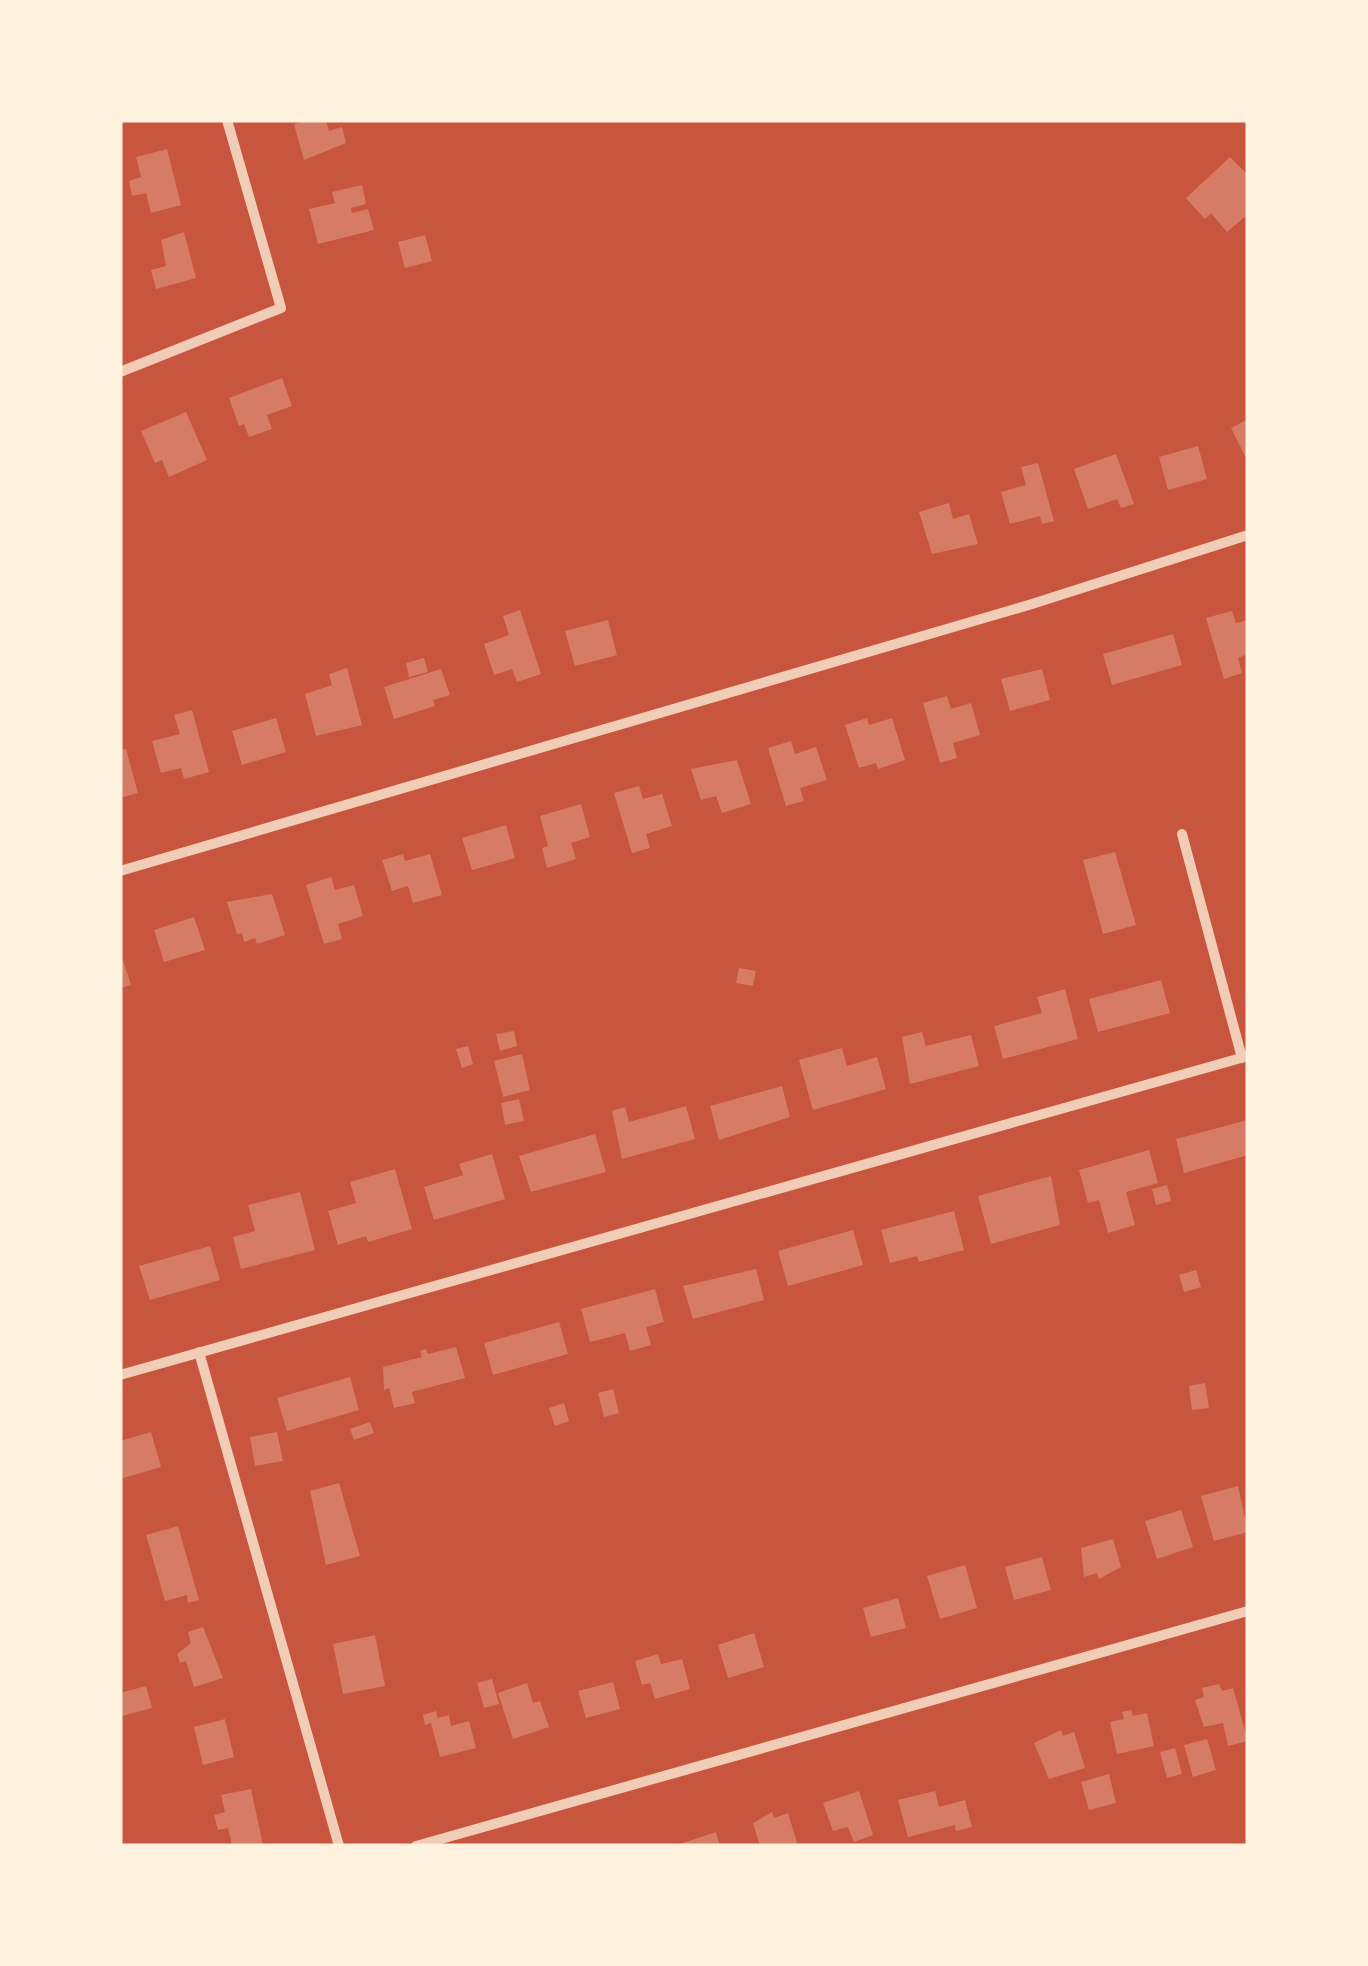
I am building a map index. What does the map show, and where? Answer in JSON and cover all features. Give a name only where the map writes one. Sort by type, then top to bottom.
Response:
[{"type":"street","points":[[120,372],[281,308],[227,120]]},
{"type":"street","points":[[120,870],[721,691],[1032,604],[1248,535]]},
{"type":"street","points":[[120,1375],[1245,1057],[1182,834]]},
{"type":"street","points":[[199,1352],[338,1846]]},
{"type":"street","points":[[416,1846],[1248,1611]]},
{"type":"building","points":[[326,120],[329,131],[342,127],[346,143],[304,160],[294,124]]},
{"type":"building","points":[[167,149],[181,205],[151,213],[146,193],[132,196],[129,181],[141,177],[136,157]]},
{"type":"building","points":[[1230,157],[1248,175],[1248,214],[1227,232],[1211,213],[1205,219],[1186,198]]},
{"type":"building","points":[[362,185],[366,204],[351,208],[352,213],[368,209],[374,230],[318,244],[309,209],[335,203],[332,192]]},
{"type":"building","points":[[184,232],[196,278],[156,289],[151,270],[166,266],[161,240]]},
{"type":"building","points":[[425,235],[432,261],[405,268],[398,242]]},
{"type":"building","points":[[282,378],[292,406],[267,415],[272,429],[249,437],[244,424],[239,426],[229,398]]},
{"type":"building","points":[[186,412],[207,460],[169,477],[162,460],[155,463],[141,431]]},
{"type":"building","points":[[1248,419],[1248,462],[1231,428]]},
{"type":"building","points":[[1198,446],[1207,479],[1168,490],[1159,457]]},
{"type":"building","points":[[1116,454],[1134,504],[1121,508],[1117,499],[1088,509],[1074,469]]},
{"type":"building","points":[[1038,463],[1054,521],[1042,524],[1040,516],[1010,524],[1001,492],[1026,485],[1021,467]]},
{"type":"building","points":[[949,503],[953,519],[969,514],[978,544],[932,554],[919,512]]},
{"type":"building","points":[[520,610],[541,674],[517,682],[512,669],[494,675],[484,644],[509,635],[503,616]]},
{"type":"building","points":[[1232,611],[1236,623],[1248,620],[1248,654],[1238,658],[1242,673],[1224,679],[1206,618]]},
{"type":"building","points":[[608,620],[617,655],[575,666],[565,631]]},
{"type":"building","points":[[1173,634],[1182,665],[1112,685],[1103,654]]},
{"type":"building","points":[[424,658],[428,672],[409,677],[406,663]]},
{"type":"building","points":[[347,668],[362,725],[316,736],[305,694],[332,685],[329,674]]},
{"type":"building","points":[[441,669],[450,695],[433,700],[435,706],[394,719],[384,687]]},
{"type":"building","points":[[1042,669],[1050,700],[1010,711],[1001,679]]},
{"type":"building","points":[[947,696],[951,709],[971,703],[980,735],[953,743],[957,758],[940,763],[923,703]]},
{"type":"building","points":[[192,710],[209,772],[184,779],[181,768],[161,773],[152,741],[180,734],[174,715]]},
{"type":"building","points":[[276,718],[286,752],[242,765],[232,731]]},
{"type":"building","points":[[867,718],[869,725],[892,718],[905,760],[878,769],[876,763],[859,768],[845,725]]},
{"type":"building","points":[[791,741],[795,754],[816,747],[827,780],[800,788],[804,801],[786,806],[768,748]]},
{"type":"building","points":[[126,749],[138,793],[120,798],[120,750]]},
{"type":"building","points":[[737,760],[751,804],[722,813],[716,796],[701,800],[691,769]]},
{"type":"building","points":[[639,786],[643,799],[662,794],[672,826],[646,834],[650,848],[632,853],[614,793]]},
{"type":"building","points":[[581,804],[590,837],[571,843],[576,859],[547,868],[542,848],[548,846],[540,816]]},
{"type":"building","points":[[506,825],[515,858],[472,870],[462,838]]},
{"type":"building","points":[[1115,852],[1136,925],[1103,934],[1083,860]]},
{"type":"building","points":[[403,854],[405,861],[430,854],[442,895],[413,903],[408,886],[392,891],[382,860]]},
{"type":"building","points":[[331,877],[335,890],[354,885],[363,916],[338,924],[342,939],[324,944],[306,885]]},
{"type":"building","points":[[272,894],[285,935],[257,944],[255,938],[244,942],[242,933],[237,934],[227,902]]},
{"type":"building","points":[[194,917],[205,950],[164,962],[154,930]]},
{"type":"building","points":[[120,955],[131,985],[120,988]]},
{"type":"building","points":[[739,968],[756,971],[753,986],[736,983]]},
{"type":"building","points":[[1161,980],[1170,1013],[1098,1032],[1089,999]]},
{"type":"building","points":[[1065,989],[1078,1039],[1003,1059],[994,1026],[1042,1013],[1037,997]]},
{"type":"building","points":[[514,1031],[517,1046],[500,1051],[496,1034]]},
{"type":"building","points":[[922,1032],[926,1046],[971,1035],[979,1066],[910,1084],[902,1037]]},
{"type":"building","points":[[468,1046],[473,1064],[462,1068],[456,1049]]},
{"type":"building","points":[[842,1048],[847,1066],[877,1057],[886,1089],[813,1110],[799,1060]]},
{"type":"building","points":[[522,1054],[530,1090],[503,1097],[494,1061]]},
{"type":"building","points":[[782,1086],[790,1117],[719,1140],[710,1106]]},
{"type":"building","points":[[519,1099],[524,1121],[505,1125],[501,1103]]},
{"type":"building","points":[[686,1106],[695,1139],[622,1159],[612,1111],[625,1107],[629,1122]]},
{"type":"building","points":[[1248,1120],[1248,1155],[1184,1173],[1176,1139]]},
{"type":"building","points":[[595,1134],[606,1172],[531,1192],[519,1156]]},
{"type":"building","points":[[1149,1150],[1158,1183],[1126,1192],[1135,1225],[1108,1233],[1099,1200],[1088,1203],[1079,1170]]},
{"type":"building","points":[[492,1154],[505,1199],[434,1220],[424,1187],[463,1175],[459,1164]]},
{"type":"building","points":[[395,1169],[412,1229],[368,1242],[366,1236],[338,1245],[328,1211],[356,1203],[350,1182]]},
{"type":"building","points":[[1051,1176],[1060,1225],[991,1244],[978,1196]]},
{"type":"building","points":[[1167,1185],[1171,1201],[1156,1205],[1152,1189]]},
{"type":"building","points":[[300,1192],[315,1250],[241,1269],[233,1237],[255,1231],[248,1205]]},
{"type":"building","points":[[954,1211],[964,1250],[919,1262],[917,1256],[890,1263],[881,1230]]},
{"type":"building","points":[[853,1230],[863,1265],[788,1286],[778,1251]]},
{"type":"building","points":[[210,1246],[220,1280],[150,1300],[139,1266]]},
{"type":"building","points":[[756,1269],[764,1300],[693,1319],[683,1286]]},
{"type":"building","points":[[1196,1270],[1201,1287],[1184,1292],[1179,1275]]},
{"type":"building","points":[[655,1289],[664,1322],[646,1327],[651,1345],[630,1351],[625,1333],[590,1342],[581,1309]]},
{"type":"building","points":[[559,1322],[568,1354],[493,1375],[484,1343]]},
{"type":"building","points":[[456,1347],[465,1378],[412,1392],[415,1403],[394,1408],[389,1388],[384,1390],[383,1367],[422,1357],[420,1351],[426,1349],[428,1354]]},
{"type":"building","points":[[350,1377],[359,1410],[287,1431],[277,1398]]},
{"type":"building","points":[[1205,1383],[1209,1408],[1192,1410],[1189,1386]]},
{"type":"building","points":[[613,1389],[619,1413],[604,1417],[598,1393]]},
{"type":"building","points":[[564,1403],[569,1421],[555,1426],[549,1408]]},
{"type":"building","points":[[370,1422],[374,1433],[354,1440],[350,1429]]},
{"type":"building","points":[[151,1432],[161,1467],[120,1479],[120,1441]]},
{"type":"building","points":[[277,1432],[283,1461],[255,1466],[250,1437]]},
{"type":"building","points":[[339,1483],[360,1556],[326,1565],[310,1491]]},
{"type":"building","points":[[1238,1486],[1248,1532],[1214,1541],[1201,1496]]},
{"type":"building","points":[[1181,1510],[1193,1547],[1157,1559],[1145,1521]]},
{"type":"building","points":[[178,1526],[199,1600],[188,1603],[187,1595],[165,1601],[146,1535]]},
{"type":"building","points":[[1113,1539],[1121,1567],[1099,1579],[1097,1573],[1084,1577],[1081,1548]]},
{"type":"building","points":[[1042,1557],[1051,1590],[1014,1600],[1005,1567]]},
{"type":"building","points":[[965,1565],[977,1608],[940,1619],[927,1576]]},
{"type":"building","points":[[898,1598],[906,1628],[871,1637],[863,1608]]},
{"type":"building","points":[[203,1627],[223,1678],[194,1687],[186,1661],[180,1663],[177,1654],[191,1643],[188,1632]]},
{"type":"building","points":[[754,1633],[764,1667],[728,1678],[718,1645]]},
{"type":"building","points":[[375,1635],[385,1686],[343,1694],[333,1644]]},
{"type":"building","points":[[658,1654],[661,1664],[682,1659],[690,1689],[655,1699],[650,1683],[642,1685],[635,1661]]},
{"type":"building","points":[[492,1679],[499,1704],[484,1708],[477,1683]]},
{"type":"building","points":[[613,1682],[620,1709],[586,1718],[578,1691]]},
{"type":"building","points":[[527,1683],[533,1703],[540,1701],[549,1727],[513,1739],[498,1693]]},
{"type":"building","points":[[1219,1684],[1222,1691],[1233,1688],[1248,1741],[1228,1746],[1223,1723],[1204,1727],[1195,1700],[1204,1697],[1202,1688]]},
{"type":"building","points":[[146,1686],[152,1708],[122,1716],[120,1693]]},
{"type":"building","points":[[1131,1710],[1133,1716],[1147,1713],[1154,1746],[1117,1754],[1110,1722],[1124,1719],[1122,1712]]},
{"type":"building","points":[[436,1711],[438,1718],[449,1715],[451,1726],[469,1721],[476,1748],[440,1757],[431,1723],[425,1725],[423,1715]]},
{"type":"building","points":[[225,1719],[234,1757],[203,1765],[194,1727]]},
{"type":"building","points":[[1061,1730],[1063,1736],[1074,1732],[1085,1768],[1049,1779],[1034,1743]]},
{"type":"building","points":[[1207,1739],[1216,1770],[1193,1777],[1184,1745]]},
{"type":"building","points":[[1175,1748],[1182,1774],[1167,1778],[1160,1752]]},
{"type":"building","points":[[1109,1774],[1116,1803],[1089,1810],[1081,1782]]},
{"type":"building","points":[[251,1789],[263,1845],[232,1846],[228,1828],[218,1830],[214,1815],[225,1812],[221,1795]]},
{"type":"building","points":[[859,1791],[873,1835],[854,1842],[848,1827],[833,1831],[823,1803]]},
{"type":"building","points":[[935,1791],[939,1807],[965,1800],[972,1827],[956,1831],[955,1825],[908,1837],[898,1800]]},
{"type":"building","points":[[772,1812],[774,1818],[788,1813],[798,1846],[760,1846],[753,1823]]},
{"type":"building","points":[[716,1832],[720,1846],[677,1845]]}]
